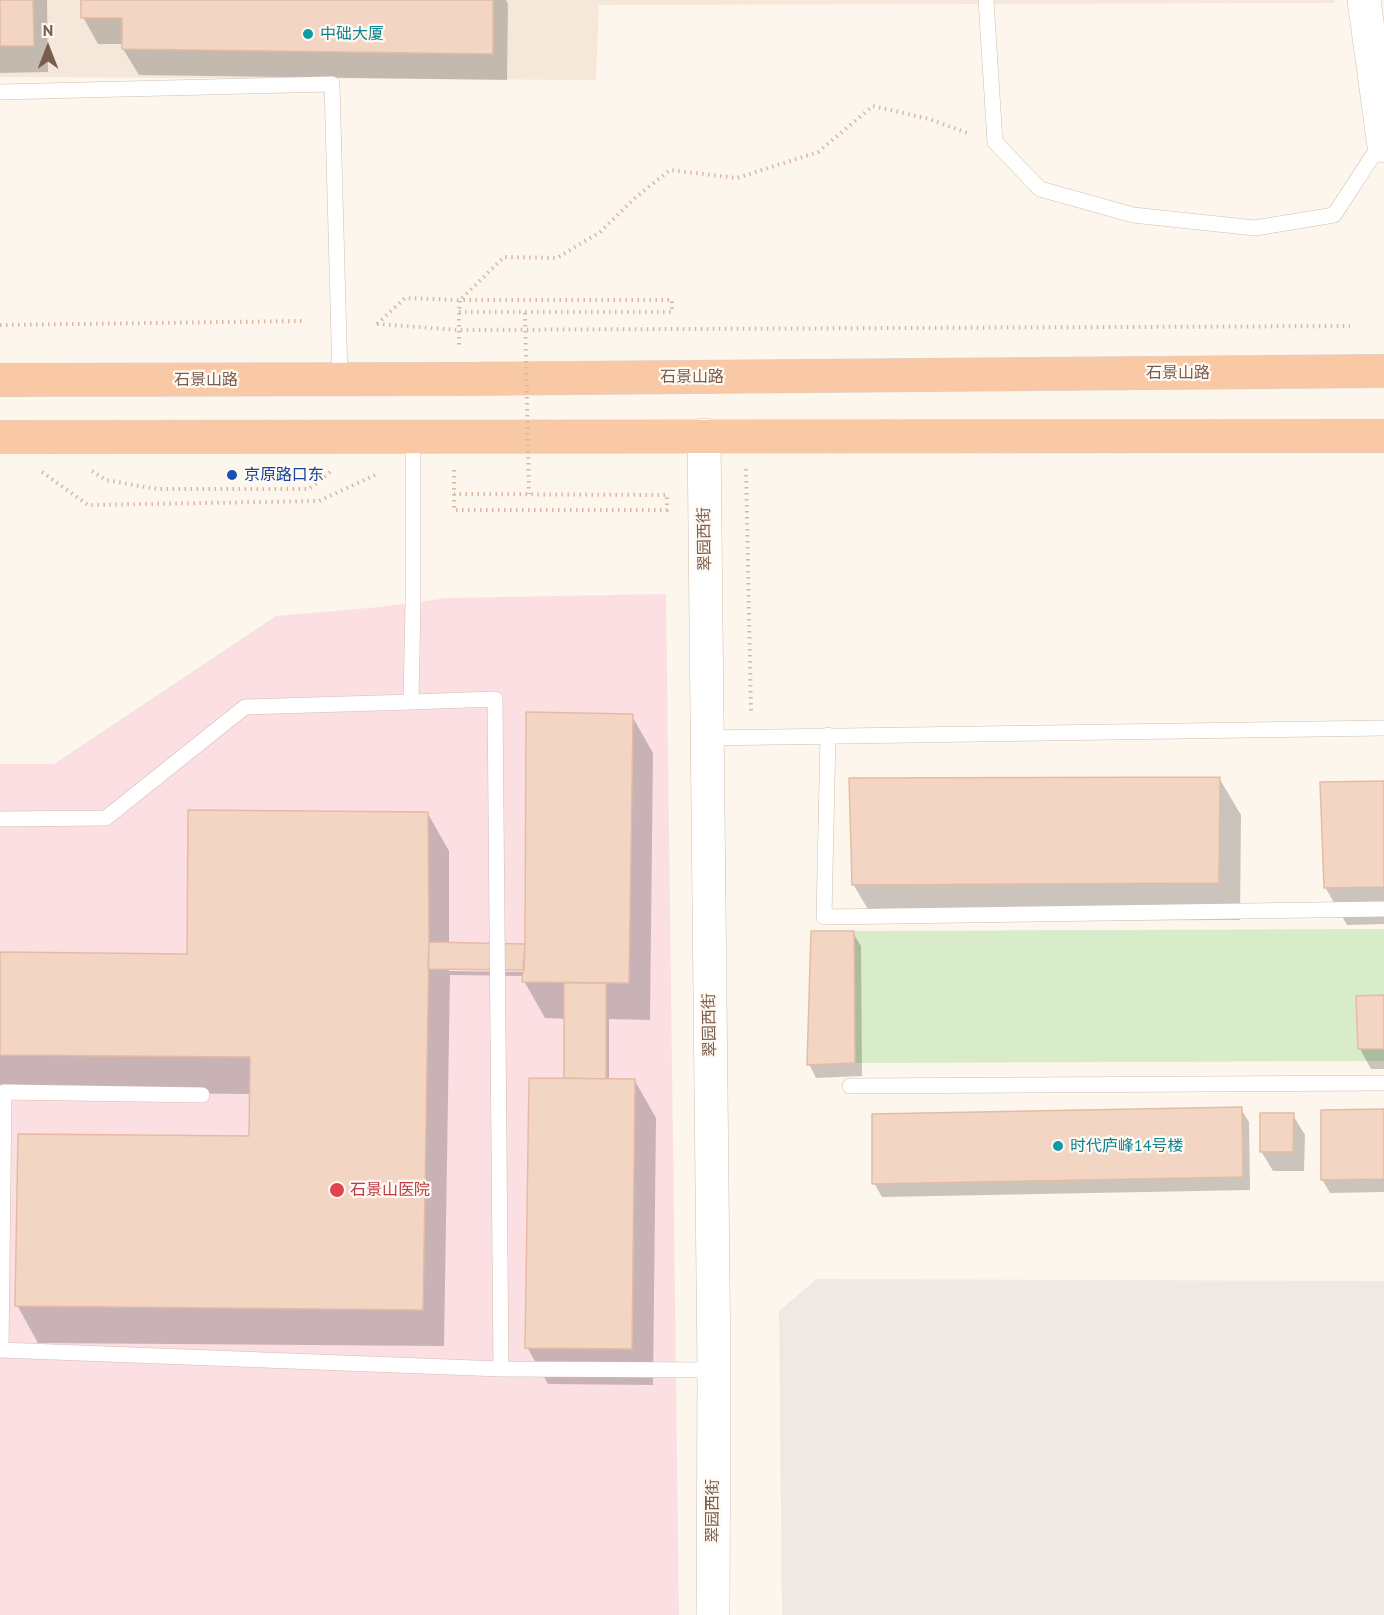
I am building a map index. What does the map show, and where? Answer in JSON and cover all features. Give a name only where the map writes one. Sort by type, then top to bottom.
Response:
[{"type":"highway","name":"石景山路","points":[[0,380],[459,379],[1384,371]]},
{"type":"highway","points":[[0,437],[1384,436]]},
{"type":"street","points":[[1364,0],[1384,143]]},
{"type":"street","name":"翠园西街","points":[[704,435],[714,1370],[712,1615]]},
{"type":"lane","points":[[986,0],[995,142],[1040,189],[1132,215],[1255,228],[1334,215],[1384,143]]},
{"type":"lane","points":[[0,92],[332,84],[340,379]]},
{"type":"lane","points":[[411,702],[413,436]]},
{"type":"lane","points":[[0,819],[106,818],[244,707],[495,699],[501,1369]]},
{"type":"lane","points":[[707,738],[1384,728]]},
{"type":"lane","points":[[828,735],[824,917],[1384,909]]},
{"type":"lane","points":[[850,1086],[1384,1083]]},
{"type":"lane","points":[[202,1095],[4,1092],[1,1350],[501,1369],[714,1370]]},
{"type":"path","points":[[459,379],[460,300],[504,257],[557,258],[600,232],[636,197],[670,170],[737,178],[818,152],[873,106],[929,120],[995,142]]},
{"type":"path","points":[[459,312],[672,312],[672,300],[405,298],[377,324],[459,330],[1350,326]]},
{"type":"path","points":[[525,313],[528,494]]},
{"type":"path","points":[[0,325],[302,321]]},
{"type":"path","points":[[746,461],[751,714]]},
{"type":"path","points":[[33,466],[88,505],[319,501],[375,475]]},
{"type":"path","points":[[88,469],[106,480],[157,489],[309,489],[335,467]]},
{"type":"path","points":[[454,494],[667,495],[667,510],[454,510]]},
{"type":"shaded area","points":[[0,0],[1335,0],[1335,3],[599,5],[596,80],[0,77]]},
{"type":"shaded area","name":"石景山医院","points":[[666,594],[679,1615],[0,1615],[0,764],[54,764],[276,616],[380,607],[448,598]]},
{"type":"shaded area","points":[[817,1279],[1384,1281],[1384,1615],[782,1615],[779,1311]]},
{"type":"green space","points":[[1384,929],[1384,1061],[855,1063],[854,931]]},
{"type":"building","points":[[0,0],[33,0],[34,46],[0,46]]},
{"type":"building","name":"中础大厦","points":[[81,0],[493,0],[493,54],[122,49],[122,18],[81,18]]},
{"type":"building","points":[[526,712],[633,714],[629,983],[522,982],[525,944]]},
{"type":"building","points":[[1220,777],[1219,883],[852,885],[849,778]]},
{"type":"building","points":[[1384,781],[1384,887],[1324,888],[1320,782]]},
{"type":"building","points":[[188,810],[428,812],[429,942],[423,1310],[15,1306],[18,1134],[249,1136],[250,1057],[0,1055],[0,952],[187,954]]},
{"type":"building","points":[[811,931],[854,931],[855,1063],[807,1065]]},
{"type":"building","points":[[429,942],[525,944],[524,970],[428,969]]},
{"type":"building","points":[[564,983],[606,983],[606,1079],[564,1078]]},
{"type":"building","points":[[1384,995],[1384,1049],[1358,1049],[1356,996]]},
{"type":"building","points":[[529,1078],[635,1079],[632,1349],[525,1348]]},
{"type":"building","name":"时代庐峰14号楼","points":[[1242,1107],[1243,1177],[872,1184],[872,1114]]},
{"type":"building","points":[[1384,1109],[1384,1179],[1321,1180],[1321,1110]]},
{"type":"building","points":[[1260,1113],[1294,1113],[1293,1152],[1260,1152]]},
{"type":"place","name":"中础大厦","points":[[308,34]]},
{"type":"place","name":"京原路口东","points":[[232,475]]},
{"type":"place","name":"时代庐峰14号楼","points":[[1058,1146]]},
{"type":"place","name":"石景山医院","points":[[337,1190]]}]
